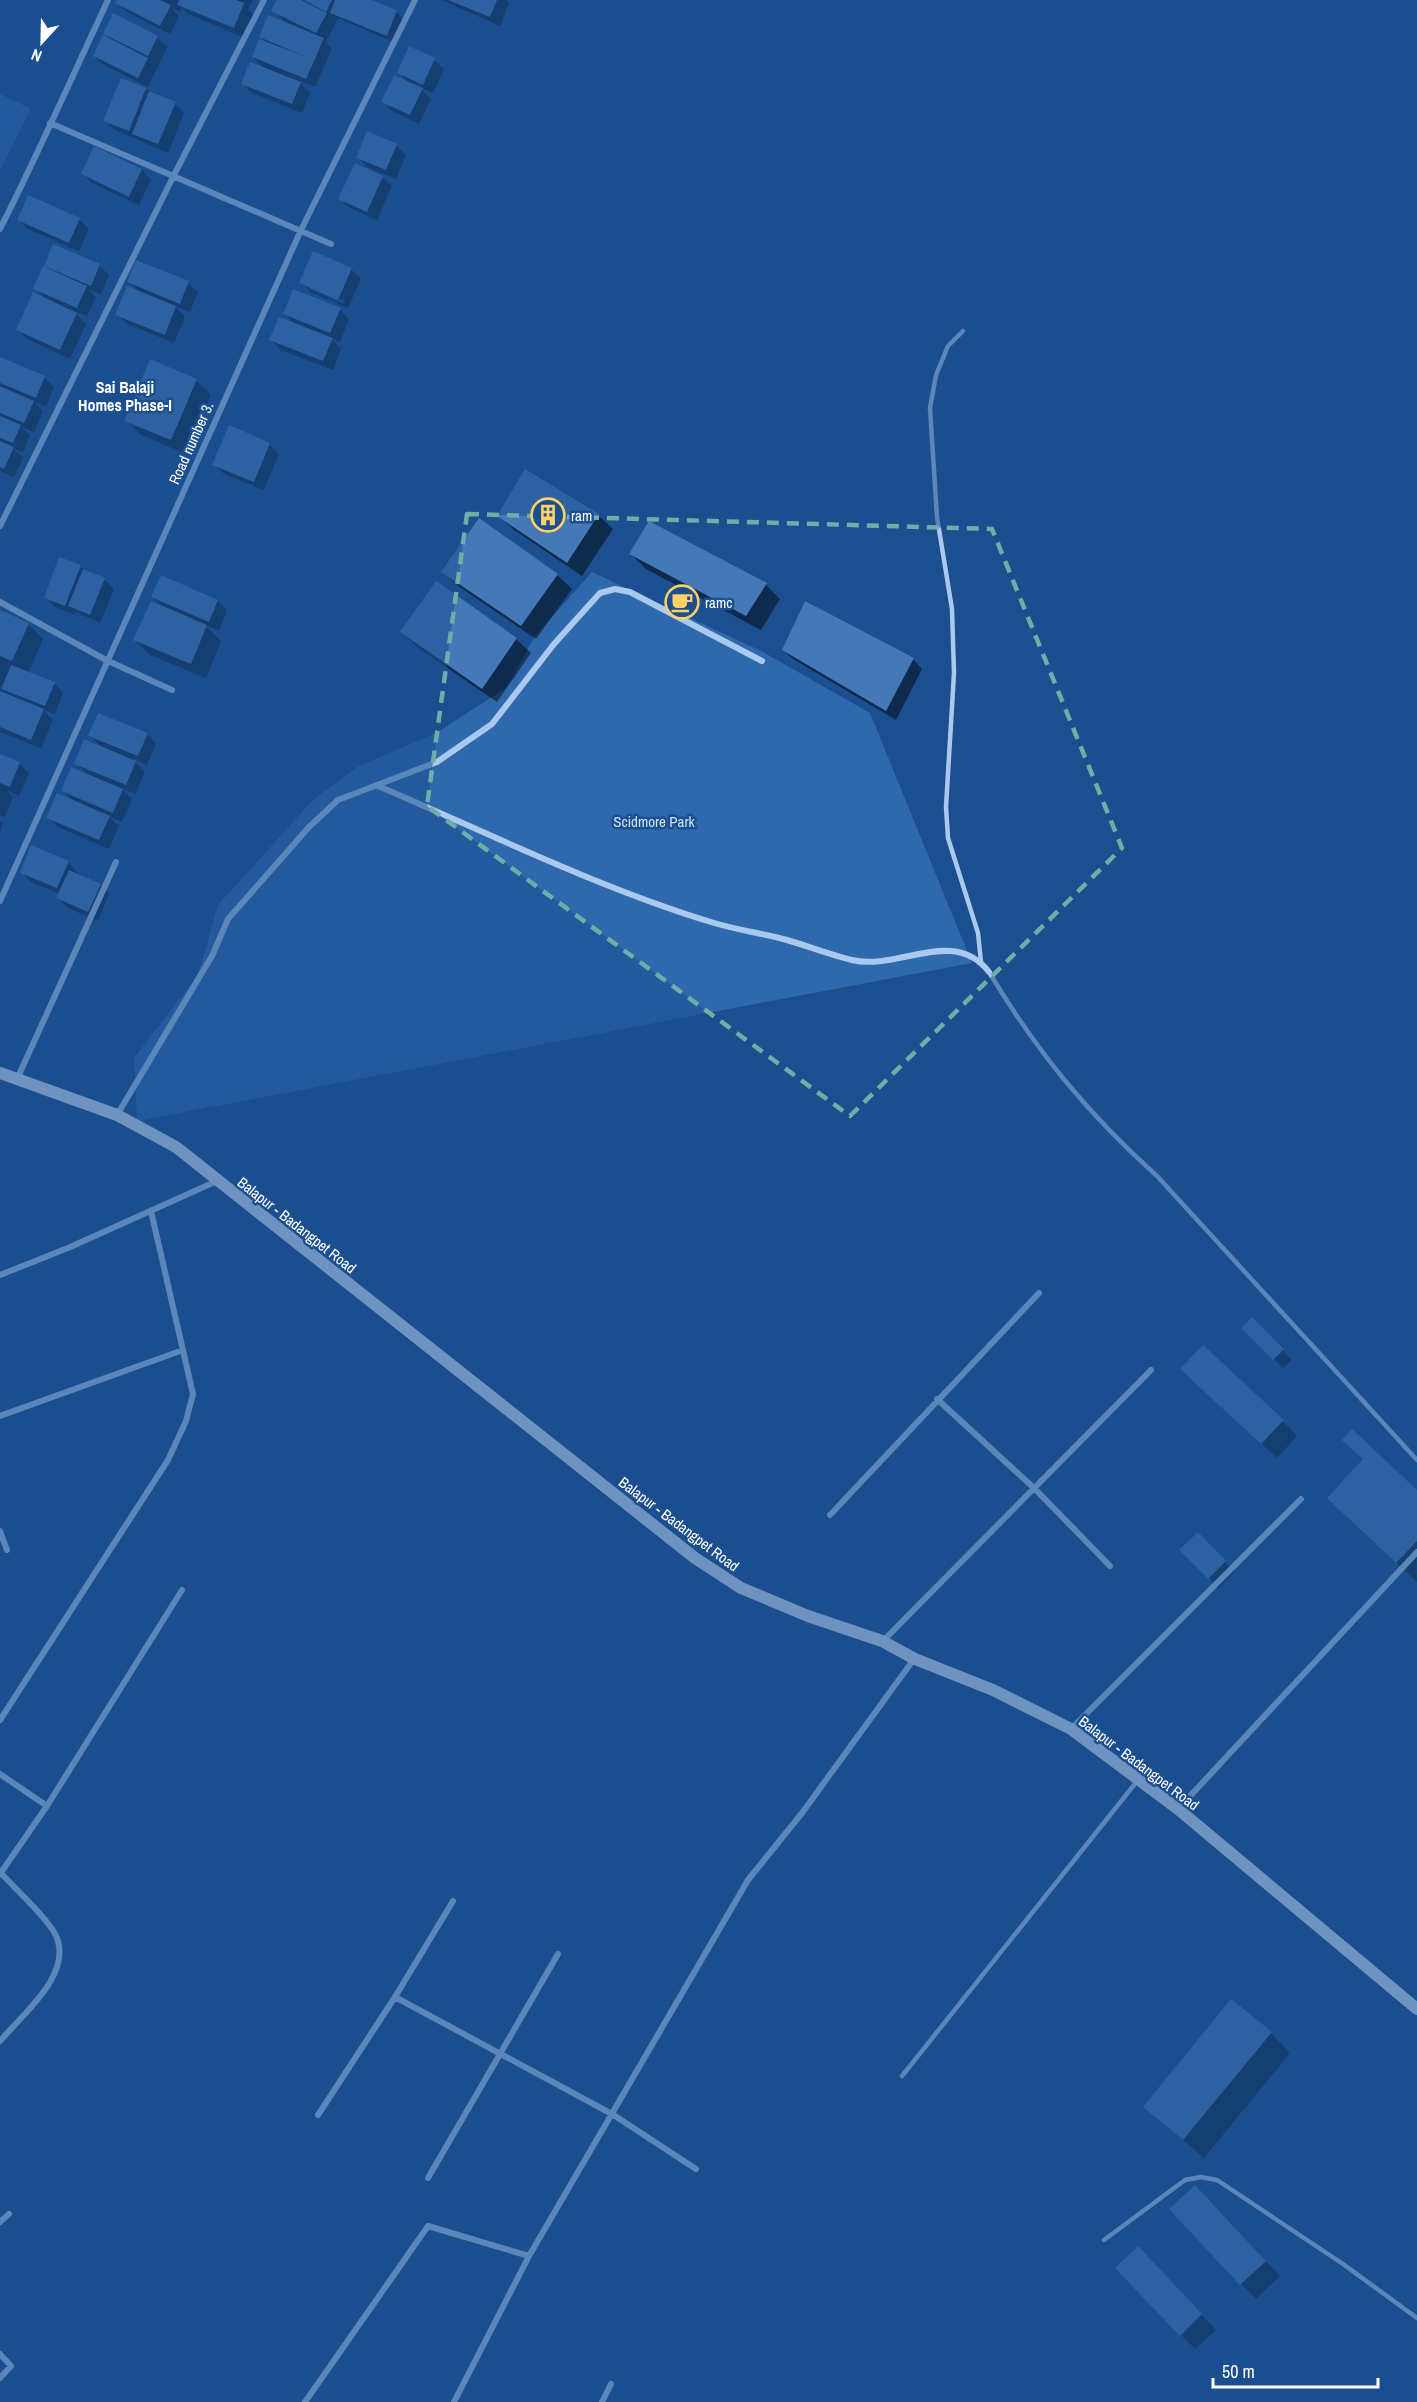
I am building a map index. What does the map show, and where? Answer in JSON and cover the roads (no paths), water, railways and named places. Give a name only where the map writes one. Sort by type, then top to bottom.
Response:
[{"type":"street","points":[[0,230],[40,150],[50,123],[108,0]]},
{"type":"street","points":[[0,526],[174,175],[264,0]]},
{"type":"street","name":"Road number 3.","points":[[0,901],[106,660],[301,230],[415,0]]},
{"type":"street","points":[[50,123],[331,244]]},
{"type":"street","points":[[117,1115],[212,956],[228,919],[309,827],[338,801],[363,789],[378,786],[437,762],[492,724],[555,644],[600,593],[615,590],[630,592],[762,661]]},
{"type":"street","points":[[0,602],[106,660],[172,690]]},
{"type":"street","points":[[378,786],[624,891],[710,922],[765,934],[852,960],[873,962],[906,958],[937,949],[961,953],[981,962],[989,972]]},
{"type":"street","points":[[17,1079],[116,862]]},
{"type":"street","name":"Balapur - Badangpet Road","points":[[0,1073],[117,1115],[176,1147],[695,1558],[741,1588],[808,1616],[882,1641],[915,1659],[993,1690],[1071,1729],[1178,1809],[1417,2009]]},
{"type":"street","points":[[0,1275],[217,1181]]},
{"type":"street","points":[[0,1720],[168,1460],[186,1421],[193,1394],[151,1211]]},
{"type":"street","points":[[830,1515],[1039,1293]]},
{"type":"street","points":[[0,1416],[183,1350]]},
{"type":"street","points":[[882,1641],[1152,1370]]},
{"type":"street","points":[[937,1399],[1035,1489],[1110,1566]]},
{"type":"street","points":[[1071,1729],[1301,1499]]},
{"type":"street","points":[[0,1531],[7,1550]]},
{"type":"street","points":[[1178,1809],[1417,1552]]},
{"type":"street","points":[[0,2041],[54,1978],[61,1956],[54,1933],[0,1874],[47,1806],[182,1590]]},
{"type":"street","points":[[454,2402],[528,2256],[748,1880],[802,1813],[915,1659]]},
{"type":"street","points":[[0,1774],[47,1806]]},
{"type":"street","points":[[318,2115],[395,1997],[453,1901]]},
{"type":"street","points":[[428,2178],[558,1954]]},
{"type":"street","points":[[395,1997],[612,2114],[696,2169]]},
{"type":"street","points":[[0,2222],[9,2214]]},
{"type":"street","points":[[305,2402],[428,2226],[528,2256]]},
{"type":"street","points":[[0,2354],[11,2366],[0,2379]]},
{"type":"street","points":[[602,2402],[611,2384]]},
{"type":"lane","points":[[963,331],[948,346],[936,375],[930,408],[937,517],[953,620],[954,673],[946,807],[948,838],[978,933],[981,962]]},
{"type":"lane","points":[[989,972],[1037,1048],[1076,1097],[1115,1138],[1157,1176],[1417,1460]]},
{"type":"lane","points":[[902,2076],[1139,1779]]},
{"type":"lane","points":[[1104,2240],[1185,2180],[1201,2177],[1217,2180],[1343,2264],[1417,2318]]},
{"type":"place","name":"ram","points":[[548,515]]},
{"type":"place","name":"ramc","points":[[682,602]]},
{"type":"district","name":"Sai Balaji Homes Phase-I","points":[[125,396]]},
{"type":"park label","name":"Scidmore Park","points":[[654,821]]}]
